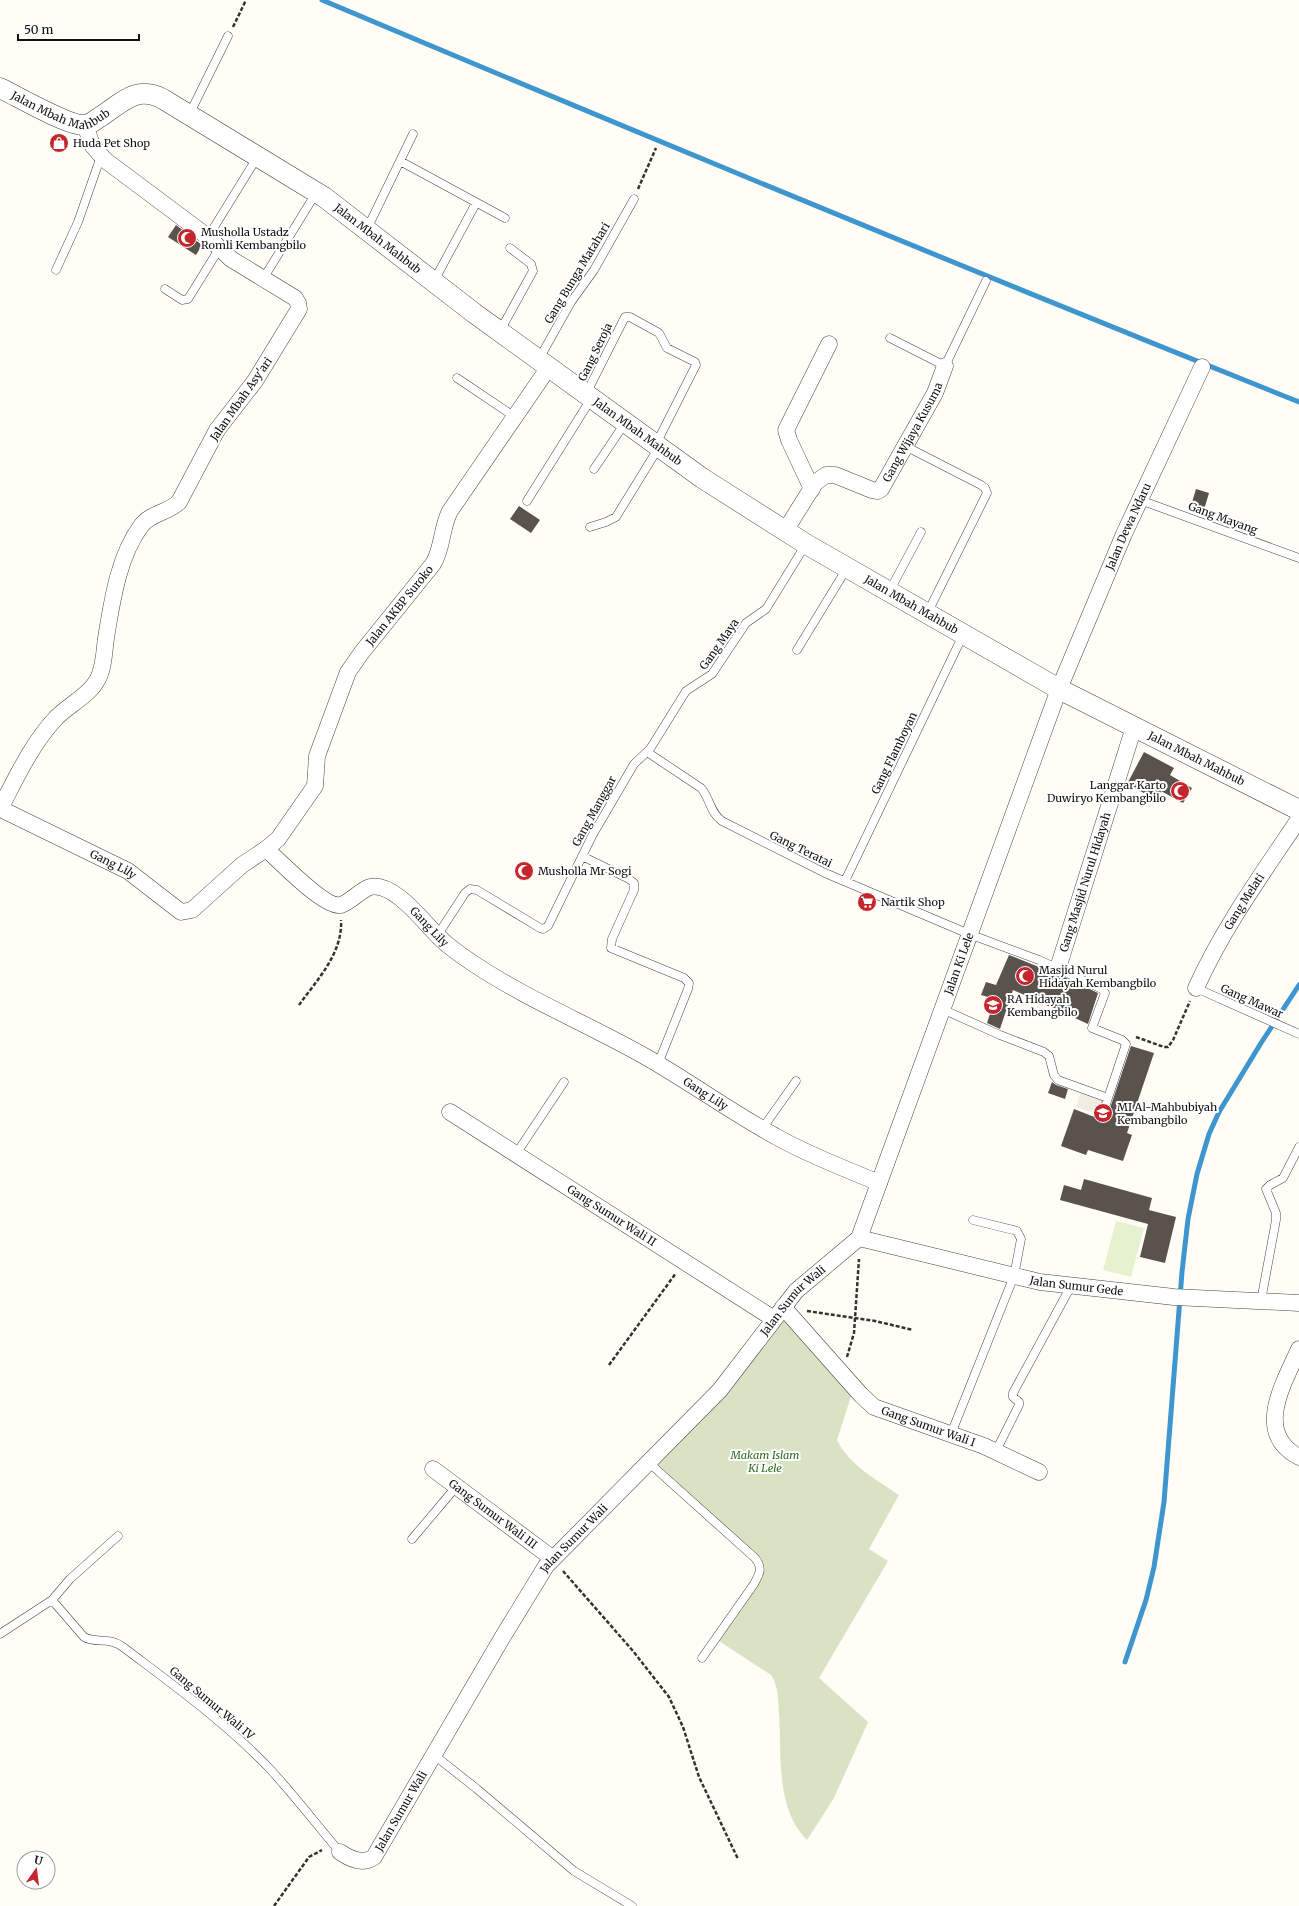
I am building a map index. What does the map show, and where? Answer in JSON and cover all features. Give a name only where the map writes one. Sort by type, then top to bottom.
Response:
[{"type":"street","name":"Jalan Mbah Mahbub","points":[[0,88],[68,122],[85,125],[140,92],[152,93],[316,192],[367,229],[500,332],[625,423],[702,478],[785,531],[889,593],[1059,688],[1299,810]]},
{"type":"street","name":"Jalan Mbah Asy'ari","points":[[3,809],[4,801],[23,764],[46,730],[64,710],[97,681],[116,588],[126,555],[138,530],[148,519],[171,509],[179,502],[218,430],[255,381],[298,311],[298,303],[295,298],[231,260],[208,237],[121,173],[101,156],[92,145],[85,125]]},
{"type":"street","points":[[812,489],[789,440],[786,430],[829,344]]},
{"type":"street","name":"Jalan AKBP Suroko","points":[[266,849],[278,839],[315,786],[317,756],[348,672],[359,656],[433,564],[438,552],[448,515],[515,417],[544,363]]},
{"type":"street","name":"Gang Wijaya Kusuma","points":[[785,531],[812,489],[822,477],[830,474],[878,491],[934,393],[945,366]]},
{"type":"street","name":"Jalan Dewa Ndaru","points":[[1059,688],[1096,597],[1202,367]]},
{"type":"street","name":"Jalan Ki Lele","points":[[859,1238],[1059,688]]},
{"type":"street","name":"Gang Masjid Nurul Hidayah","points":[[1058,968],[1134,727]]},
{"type":"street","name":"Gang Lily","points":[[3,809],[10,816],[128,871],[177,910],[184,913],[192,910],[242,865],[266,849]]},
{"type":"street","name":"Gang Melati","points":[[1196,988],[1234,916],[1299,819]]},
{"type":"street","points":[[266,849],[319,897],[329,904],[340,905]]},
{"type":"street","name":"Gang Lily","points":[[340,905],[366,888],[379,886],[391,892],[408,904],[438,936],[454,950],[494,976],[658,1064],[762,1129],[797,1148],[879,1183]]},
{"type":"street","name":"Gang Sumur Wali II","points":[[450,1112],[684,1261],[779,1313]]},
{"type":"street","name":"Jalan Sumur Gede","points":[[859,1238],[1014,1276],[1070,1286],[1181,1297],[1299,1302]]},
{"type":"street","name":"Jalan Sumur Wali","points":[[340,1852],[351,1859],[362,1861],[369,1861],[374,1857],[532,1586],[552,1558],[730,1378],[796,1291],[859,1238]]},
{"type":"street","name":"Gang Sumur Wali I","points":[[779,1313],[840,1371],[861,1395],[878,1409],[996,1451],[1039,1472]]},
{"type":"street","points":[[1299,1349],[1276,1405],[1275,1418],[1278,1434],[1283,1445],[1299,1457]]},
{"type":"street","name":"Gang Sumur Wali III","points":[[433,1470],[552,1558]]},
{"type":"lane","points":[[189,115],[228,36]]},
{"type":"lane","points":[[367,229],[413,134]]},
{"type":"lane","points":[[56,270],[78,222],[101,156]]},
{"type":"lane","points":[[208,237],[258,156]]},
{"type":"lane","points":[[400,161],[505,218]]},
{"type":"lane","points":[[263,279],[316,192]]},
{"type":"lane","name":"Gang Bunga Matahari","points":[[544,363],[571,302],[594,270],[634,199]]},
{"type":"lane","points":[[434,281],[476,203]]},
{"type":"lane","points":[[500,332],[534,269],[532,264],[510,248]]},
{"type":"lane","points":[[165,289],[182,300],[188,299],[219,249]]},
{"type":"lane","points":[[890,338],[945,366],[986,281]]},
{"type":"lane","name":"Gang Seroja","points":[[526,501],[589,396],[623,319],[629,316],[659,333],[666,347],[695,362],[696,368],[657,446]]},
{"type":"lane","points":[[457,378],[515,417]]},
{"type":"lane","points":[[594,469],[625,423]]},
{"type":"lane","points":[[590,527],[609,521],[616,517],[657,446]]},
{"type":"lane","points":[[905,446],[981,485],[986,488],[987,493],[927,614]]},
{"type":"lane","name":"Gang Mayang","points":[[1140,500],[1299,558]]},
{"type":"lane","points":[[889,593],[921,532]]},
{"type":"lane","name":"Gang Maya","points":[[647,752],[686,691],[710,677],[746,623],[751,618],[765,611],[806,544]]},
{"type":"lane","points":[[797,650],[846,568]]},
{"type":"lane","name":"Gang Flamboyan","points":[[844,881],[963,635]]},
{"type":"lane","name":"Gang Manggar","points":[[438,936],[465,893],[470,889],[477,890],[540,928],[545,929],[619,787],[636,761],[647,752]]},
{"type":"lane","name":"Gang Teratai","points":[[647,752],[701,788],[713,811],[722,821],[812,867],[969,934],[1058,968],[1104,991],[1092,1028],[1126,1043]]},
{"type":"lane","points":[[582,856],[629,879],[634,883],[634,890],[612,939],[611,948],[684,978],[689,983],[688,989],[658,1064]]},
{"type":"lane","name":"Gang Mawar","points":[[1196,988],[1299,1034]]},
{"type":"lane","points":[[942,1009],[1000,1035],[1044,1052],[1049,1056],[1054,1075],[1058,1080],[1108,1098]]},
{"type":"lane","points":[[1102,1116],[1126,1043]]},
{"type":"lane","points":[[762,1129],[796,1081]]},
{"type":"lane","points":[[516,1154],[564,1082]]},
{"type":"lane","points":[[1261,1301],[1276,1220],[1276,1213],[1266,1189],[1285,1176],[1299,1147]]},
{"type":"lane","points":[[951,1434],[1014,1276],[1021,1241],[1020,1234],[1015,1230],[973,1220]]},
{"type":"lane","points":[[996,1451],[1019,1405],[1019,1402],[1013,1397],[1013,1393],[1070,1286]]},
{"type":"lane","points":[[648,1462],[754,1558],[760,1566],[757,1578],[702,1658]]},
{"type":"lane","points":[[412,1539],[456,1486]]},
{"type":"lane","points":[[0,1634],[52,1600],[70,1578],[118,1536]]},
{"type":"lane","name":"Gang Sumur Wali IV","points":[[52,1600],[84,1637],[91,1640],[110,1640],[123,1646],[197,1704],[243,1744],[269,1768],[340,1852]]},
{"type":"lane","points":[[434,1755],[477,1789],[574,1871],[632,1906]]},
{"type":"path","points":[[228,36],[246,0]]},
{"type":"path","points":[[634,199],[656,148]]},
{"type":"path","points":[[299,1005],[335,952],[341,934],[340,905]]},
{"type":"path","points":[[1126,1043],[1134,1037],[1164,1047],[1169,1046],[1196,988]]},
{"type":"path","points":[[840,1371],[852,1341],[856,1318],[859,1238]]},
{"type":"path","points":[[609,1365],[684,1261]]},
{"type":"path","points":[[779,1313],[856,1318],[913,1330]]},
{"type":"path","points":[[552,1558],[633,1651],[669,1697],[683,1727],[699,1777],[738,1859]]},
{"type":"path","points":[[274,1906],[309,1857],[322,1850],[340,1852]]},
{"type":"green space","points":[[1116,1221],[1144,1228],[1131,1277],[1103,1270]]},
{"type":"green space","name":"Makam Islam Ki Lele","points":[[783,1318],[852,1393],[837,1440],[842,1449],[864,1471],[899,1495],[869,1549],[888,1561],[819,1678],[868,1722],[834,1798],[807,1840],[797,1827],[785,1797],[782,1781],[778,1699],[774,1680],[771,1675],[719,1641],[762,1578],[765,1569],[763,1562],[657,1464]]},
{"type":"shaded area","points":[[1082,1089],[1108,1098],[1102,1116],[1076,1107]]},
{"type":"building","name":"Musholla Ustadz Romli Kembangbilo","points":[[176,225],[202,245],[196,255],[168,237]]},
{"type":"building","points":[[1196,489],[1209,493],[1203,513],[1190,509]]},
{"type":"building","points":[[519,506],[540,520],[531,533],[510,519]]},
{"type":"building","points":[[1144,752],[1174,768],[1170,775],[1192,788],[1183,803],[1161,791],[1157,800],[1127,784]]},
{"type":"building","points":[[1009,955],[1049,971],[1055,977],[1062,976],[1098,993],[1088,1024],[1013,990],[1000,1029],[987,1023],[995,999],[981,995],[986,982],[996,985]]},
{"type":"building","name":"MI Al-Mahbubiyah Kembangbilo","points":[[1131,1046],[1154,1053],[1127,1133],[1132,1135],[1123,1161],[1088,1150],[1086,1155],[1061,1146],[1074,1109],[1097,1118],[1100,1121],[1106,1120]]},
{"type":"building","points":[[1052,1082],[1068,1089],[1065,1099],[1048,1093]]},
{"type":"building","points":[[1084,1179],[1152,1198],[1149,1210],[1176,1217],[1165,1263],[1140,1257],[1148,1224],[1060,1200],[1064,1185],[1081,1190]]},
{"type":"waterway","points":[[322,0],[810,203],[1299,402]]},
{"type":"waterway","points":[[1125,1662],[1146,1600],[1154,1567],[1164,1502],[1182,1272],[1188,1219],[1197,1174],[1209,1134],[1219,1112],[1261,1043],[1299,985]]},
{"type":"place","name":"Huda Pet Shop","points":[[59,143]]},
{"type":"place","name":"Musholla Ustadz Romli Kembangbilo","points":[[187,238]]},
{"type":"place","name":"Langgar Karto Duwiryo Kembangbilo","points":[[1180,791]]},
{"type":"place","name":"Musholla Mr Sogi","points":[[524,871]]},
{"type":"place","name":"Nartik Shop","points":[[867,902]]},
{"type":"place","name":"Masjid Nurul Hidayah Kembangbilo","points":[[1025,976]]},
{"type":"place","name":"RA Hidayah Kembangbilo","points":[[993,1005]]},
{"type":"place","name":"MI Al-Mahbubiyah Kembangbilo","points":[[1103,1113]]}]
